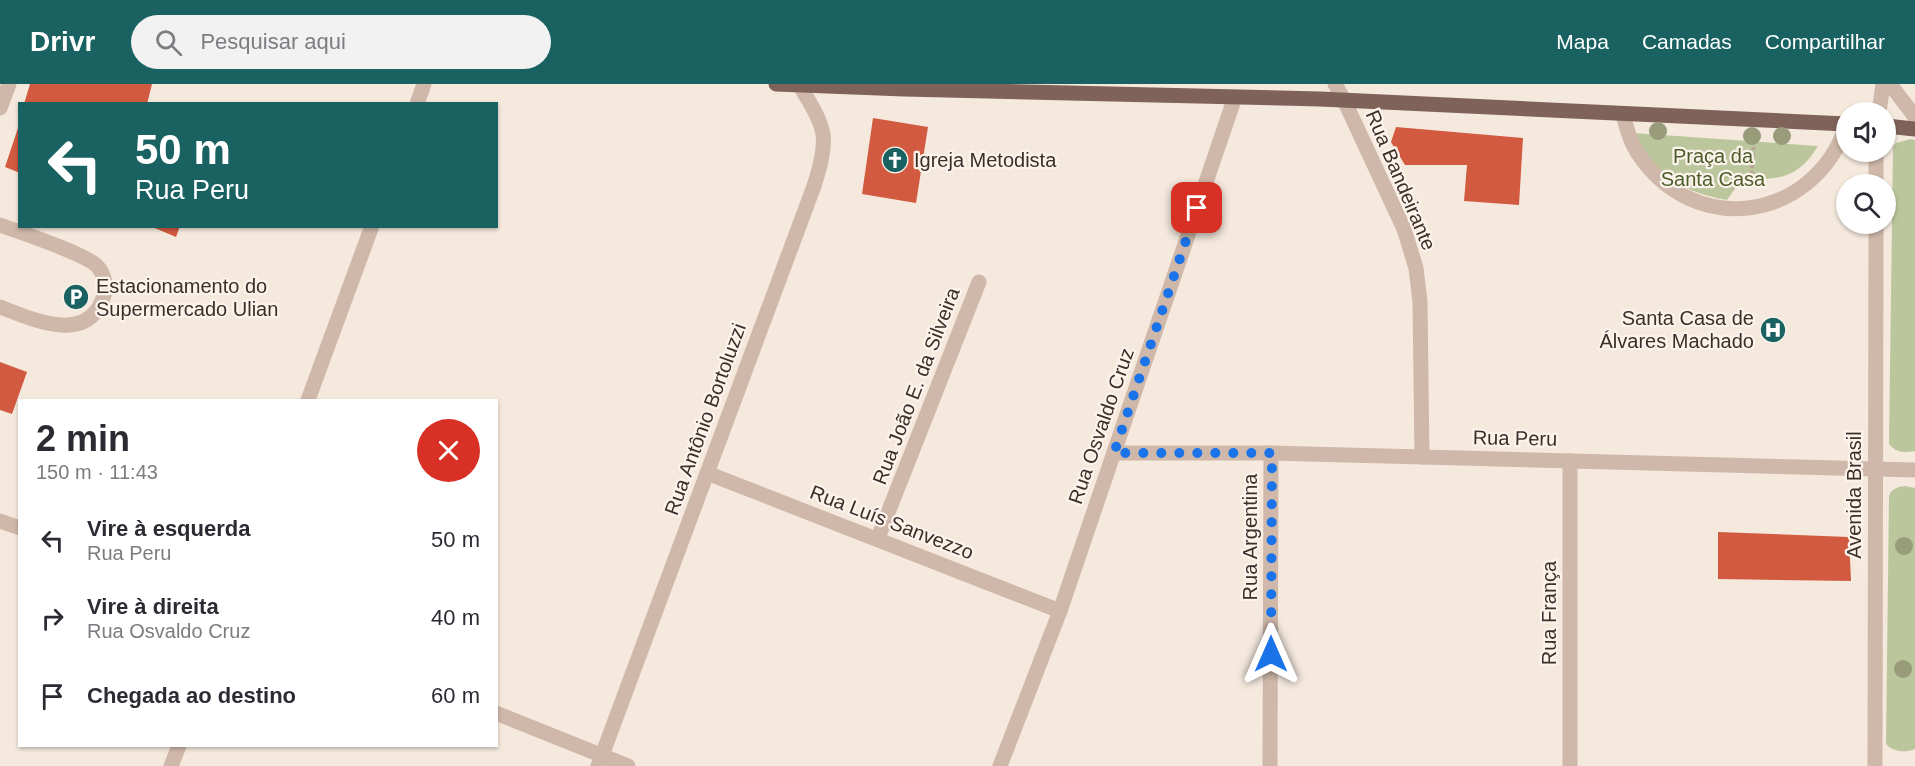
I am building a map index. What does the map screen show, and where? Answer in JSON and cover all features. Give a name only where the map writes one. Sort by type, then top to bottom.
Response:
[{"type":"main road","points":[[776,84],[1344,100],[1836,125]]},
{"type":"main road","points":[[1896,127],[1915,129]]},
{"type":"street","points":[[0,108],[9,84]]},
{"type":"street","points":[[418,102],[424,84]]},
{"type":"street","name":"Rua Bandeirante","points":[[1335,84],[1404,229],[1416,268],[1420,302],[1422,457]]},
{"type":"street","points":[[1880,102],[1883,84]]},
{"type":"street","points":[[1890,84],[1915,117]]},
{"type":"street","name":"Rua Antônio Bortoluzzi","points":[[600,761],[814,186],[821,161],[823,134],[815,113],[800,86]]},
{"type":"street","name":"Rua Osvaldo Cruz","points":[[1000,766],[1060,611],[1235,97]]},
{"type":"street","points":[[1623,114],[1636,150],[1661,180],[1676,192],[1712,206],[1751,208],[1788,197],[1819,174],[1836,150]]},
{"type":"street","points":[[0,225],[55,245],[96,265],[105,278],[104,295],[97,313],[83,324],[66,326],[41,322],[0,307]]},
{"type":"street","points":[[308,399],[371,228]]},
{"type":"street","name":"Avenida Brasil","points":[[1875,766],[1876,234]]},
{"type":"street","name":"Rua João E. da Silveira","points":[[878,538],[979,282]]},
{"type":"street","name":"Rua Peru","points":[[1114,453],[1272,453],[1915,470]]},
{"type":"street","name":"Rua Argentina","points":[[1270,766],[1272,453]]},
{"type":"street","name":"Rua França","points":[[1570,461],[1570,766]]},
{"type":"street","name":"Rua Luís Sanvezzo","points":[[707,473],[1060,611]]},
{"type":"street","points":[[0,520],[18,527]]},
{"type":"street","points":[[498,714],[600,761],[628,766]]},
{"type":"street","points":[[171,766],[179,747]]},
{"type":"path","points":[[1751,180],[1754,142]]},
{"type":"green space","name":"Praça da Santa Casa","points":[[1634,133],[1818,146],[1803,165],[1786,175],[1766,179],[1742,179],[1727,200],[1696,192],[1667,177],[1651,162]]},
{"type":"green space","points":[[1915,140],[1915,451],[1904,452],[1898,451],[1889,444],[1892,234],[1896,234],[1896,174],[1893,174],[1893,162],[1896,162],[1896,143]]},
{"type":"green space","points":[[1898,487],[1915,488],[1915,749],[1903,751],[1892,749],[1886,744],[1889,496]]},
{"type":"building","points":[[30,84],[152,84],[148,102],[25,102]]},
{"type":"building","name":"Igreja Metodista","points":[[873,118],[928,127],[916,203],[862,194]]},
{"type":"building","points":[[1396,127],[1523,138],[1519,205],[1464,201],[1467,165],[1405,165],[1391,142]]},
{"type":"building","points":[[18,128],[18,172],[5,167]]},
{"type":"building","points":[[155,228],[179,228],[176,237]]},
{"type":"building","points":[[0,362],[27,372],[12,414],[0,410]]},
{"type":"building","points":[[1718,532],[1849,537],[1851,581],[1718,579]]},
{"type":"place","name":"Igreja Metodista","points":[[895,160]]},
{"type":"place","name":"Estacionamento do Supermercado Ulian","points":[[76,297]]},
{"type":"place","name":"Santa Casa de Álvares Machado","points":[[1773,330]]},
{"type":"route","points":[[1197,208],[1114,453],[1272,453],[1271,654]]}]
